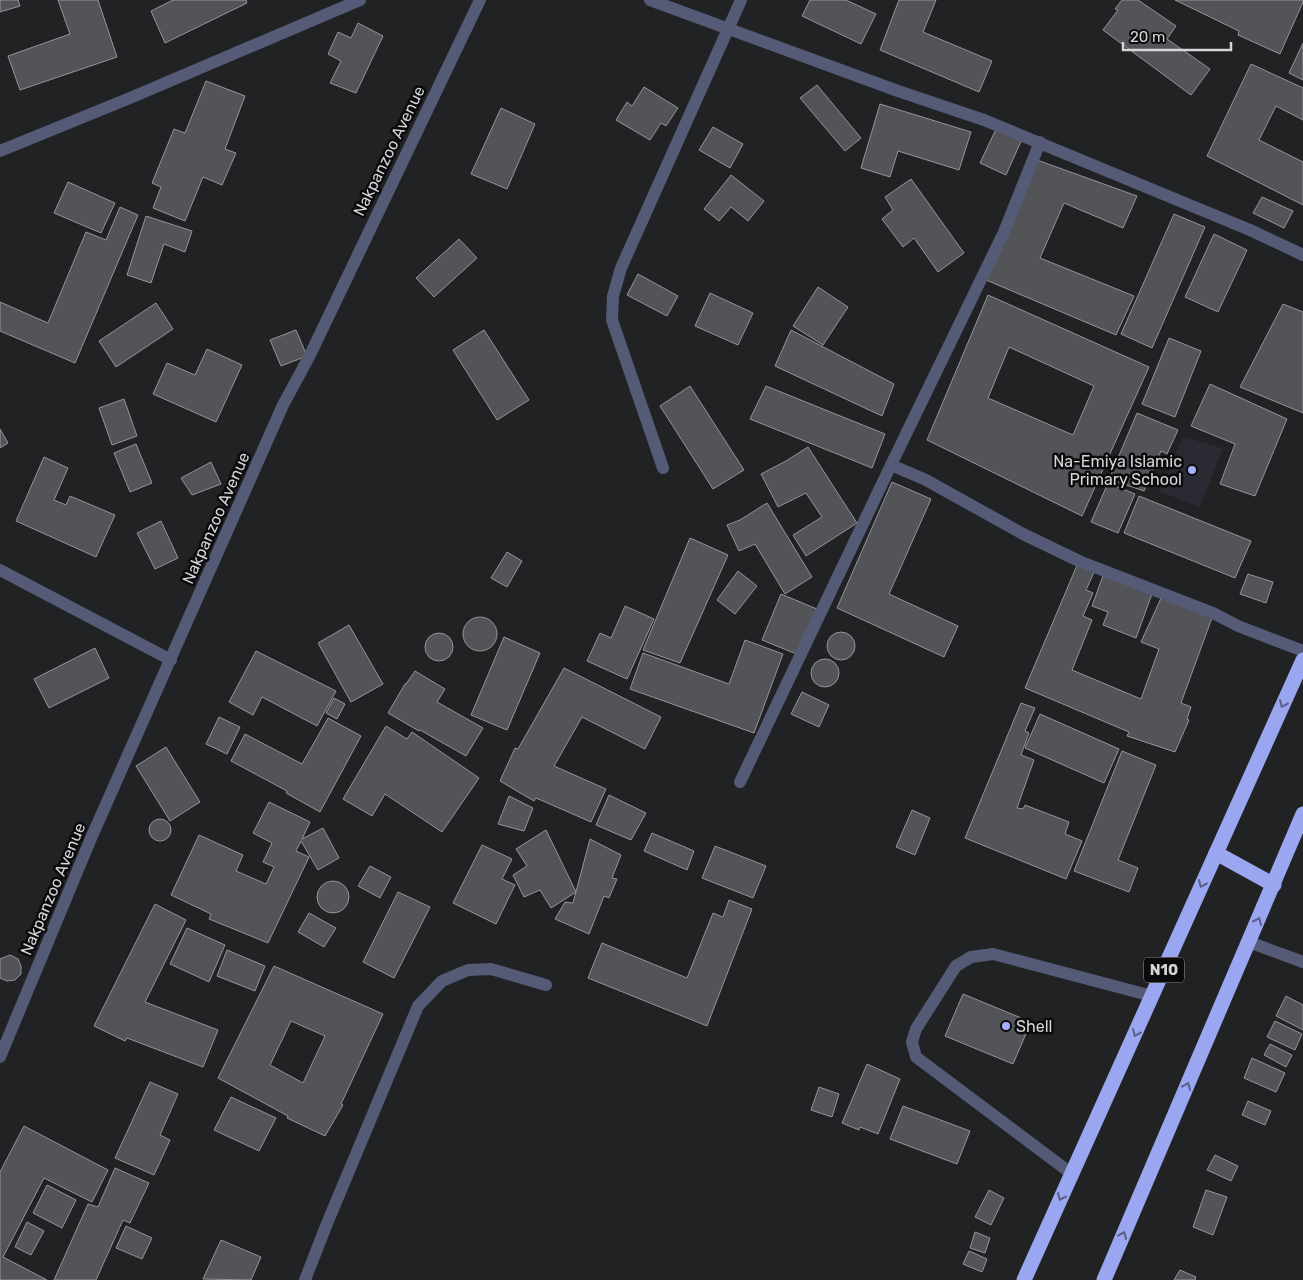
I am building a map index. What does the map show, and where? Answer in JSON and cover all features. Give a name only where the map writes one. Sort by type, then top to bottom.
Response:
[{"type":"highway","name":"N10","points":[[1024,1280],[1303,660]]},
{"type":"highway","points":[[1104,1280],[1303,814]]},
{"type":"highway","points":[[1216,852],[1274,885]]},
{"type":"street","points":[[0,151],[360,0]]},
{"type":"street","name":"Nakpanzoo Avenue","points":[[0,1057],[92,836],[283,405],[309,357],[480,0]]},
{"type":"street","points":[[650,0],[898,91],[984,120],[1250,230],[1303,255]]},
{"type":"street","points":[[663,468],[612,320],[613,296],[621,268],[741,0]]},
{"type":"street","points":[[740,782],[1004,232],[1040,142]]},
{"type":"street","points":[[891,465],[926,480],[1023,534],[1079,560],[1303,651]]},
{"type":"street","points":[[0,570],[171,660]]},
{"type":"street","points":[[1249,942],[1303,962]]},
{"type":"street","points":[[1072,1174],[916,1056],[912,1042],[916,1029],[956,966],[971,957],[993,954],[1152,996]]},
{"type":"street","points":[[305,1280],[418,1006],[442,981],[468,970],[492,968],[546,985]]},
{"type":"shaded area","name":"Na-Emiya Islamic Primary School","points":[[1183,437],[1223,448],[1200,507],[1160,492]]},
{"type":"building","points":[[0,0],[18,0],[20,6],[0,12]]},
{"type":"building","points":[[58,0],[98,0],[117,57],[20,90],[8,56],[70,34]]},
{"type":"building","points":[[173,0],[246,0],[247,3],[165,43],[151,11]]},
{"type":"building","points":[[810,0],[846,0],[876,14],[861,44],[802,16]]},
{"type":"building","points":[[899,0],[936,0],[923,32],[992,61],[979,92],[880,50]]},
{"type":"building","points":[[1122,0],[1138,0],[1176,26],[1167,39],[1210,69],[1191,95],[1103,30],[1118,10],[1115,9]]},
{"type":"building","points":[[1175,0],[1303,0],[1303,2],[1280,54],[1238,35],[1239,31]]},
{"type":"building","points":[[358,23],[383,36],[356,93],[330,83],[341,61],[328,54],[338,32],[351,38]]},
{"type":"building","points":[[1303,43],[1303,80],[1289,73]]},
{"type":"building","points":[[1251,64],[1303,88],[1303,120],[1276,106],[1259,140],[1303,162],[1303,205],[1207,156]]},
{"type":"building","points":[[206,81],[245,96],[225,149],[236,153],[222,185],[203,177],[185,221],[153,208],[161,187],[152,183],[174,129],[185,133]]},
{"type":"building","points":[[817,85],[861,138],[845,151],[800,98]]},
{"type":"building","points":[[644,87],[678,108],[666,126],[661,123],[650,140],[616,120],[627,102],[632,106]]},
{"type":"building","points":[[880,104],[971,132],[959,170],[898,151],[890,177],[861,168]]},
{"type":"building","points":[[501,108],[535,124],[507,189],[471,174]]},
{"type":"building","points":[[713,127],[743,144],[730,168],[699,150]]},
{"type":"building","points":[[997,127],[1022,139],[1006,175],[980,163]]},
{"type":"building","points":[[1037,160],[1137,196],[1123,228],[1064,203],[1040,258],[1134,296],[1116,335],[986,280]]},
{"type":"building","points":[[731,175],[764,201],[748,221],[731,207],[719,221],[704,209]]},
{"type":"building","points":[[911,179],[964,253],[938,272],[914,238],[903,247],[882,219],[893,210],[885,197]]},
{"type":"building","points":[[68,182],[115,203],[101,233],[54,213]]},
{"type":"building","points":[[1262,197],[1293,211],[1284,228],[1253,213]]},
{"type":"building","points":[[120,207],[138,215],[75,363],[0,331],[0,302],[48,323],[86,232],[106,240]]},
{"type":"building","points":[[1174,214],[1205,227],[1152,348],[1121,334]]},
{"type":"building","points":[[146,216],[192,231],[185,252],[164,244],[151,283],[127,275]]},
{"type":"building","points":[[1214,234],[1247,250],[1218,312],[1185,297]]},
{"type":"building","points":[[459,239],[477,258],[434,297],[416,278]]},
{"type":"building","points":[[638,274],[678,296],[667,316],[627,295]]},
{"type":"building","points":[[818,287],[848,307],[823,345],[793,326]]},
{"type":"building","points":[[710,293],[753,313],[738,345],[695,326]]},
{"type":"building","points":[[988,295],[1149,367],[1082,516],[927,440]],"holes":[[[1009,347],[1094,386],[1073,435],[988,398]]]},
{"type":"building","points":[[156,303],[173,329],[116,367],[99,341]]},
{"type":"building","points":[[1283,304],[1303,312],[1303,413],[1240,387]]},
{"type":"building","points":[[296,330],[307,356],[281,366],[270,340]]},
{"type":"building","points":[[484,330],[529,400],[497,420],[453,350]]},
{"type":"building","points":[[791,330],[894,384],[882,416],[775,366]]},
{"type":"building","points":[[1169,338],[1201,351],[1175,417],[1142,404]]},
{"type":"building","points":[[207,349],[242,365],[216,422],[153,394],[167,363],[195,375]]},
{"type":"building","points":[[1210,384],[1287,419],[1255,496],[1220,484],[1235,444],[1191,426]]},
{"type":"building","points":[[690,386],[744,470],[713,489],[660,406]]},
{"type":"building","points":[[766,386],[885,434],[872,468],[750,419]]},
{"type":"building","points":[[124,399],[137,436],[112,445],[99,408]]},
{"type":"building","points":[[1137,413],[1178,430],[1167,454],[1161,451],[1144,491],[1109,479]]},
{"type":"building","points":[[0,429],[8,443],[0,448]]},
{"type":"building","points":[[136,444],[152,483],[130,492],[114,453]]},
{"type":"building","points":[[808,447],[857,523],[806,556],[793,535],[822,517],[806,493],[778,507],[761,474]]},
{"type":"building","points":[[44,457],[68,468],[54,500],[66,505],[70,496],[115,515],[96,557],[16,521]]},
{"type":"building","points":[[211,462],[221,484],[192,495],[181,478]]},
{"type":"building","points":[[892,482],[931,499],[889,594],[958,626],[944,657],[837,608]]},
{"type":"building","points":[[1108,483],[1135,494],[1118,533],[1091,522]]},
{"type":"building","points":[[1139,496],[1251,541],[1235,578],[1124,533]]},
{"type":"building","points":[[767,503],[812,577],[785,594],[755,544],[739,551],[727,525],[740,520]]},
{"type":"building","points":[[161,521],[178,558],[155,569],[137,533]]},
{"type":"building","points":[[690,538],[728,555],[680,663],[643,650]]},
{"type":"building","points":[[507,552],[522,561],[507,587],[491,578]]},
{"type":"building","points":[[1078,563],[1095,570],[1086,590],[1093,593],[1083,616],[1092,620],[1072,670],[1141,699],[1159,649],[1141,642],[1162,596],[1213,615],[1181,703],[1191,707],[1187,719],[1189,720],[1175,752],[1127,736],[1129,732],[1025,688]]},
{"type":"building","points":[[738,571],[757,586],[735,614],[717,600]]},
{"type":"building","points":[[1104,573],[1153,591],[1136,638],[1103,625],[1108,612],[1092,606]]},
{"type":"building","points":[[1248,574],[1273,582],[1266,603],[1240,594]]},
{"type":"building","points":[[781,594],[817,609],[799,655],[762,640]]},
{"type":"building","points":[[625,606],[654,619],[627,679],[587,661],[600,633],[611,638]]},
{"type":"building","points":[[480,617],[492,622],[497,634],[492,646],[480,651],[468,646],[463,634],[468,622]]},
{"type":"building","points":[[349,625],[383,684],[351,702],[318,643]]},
{"type":"building","points":[[841,632],[851,636],[855,646],[851,656],[841,660],[831,656],[827,646],[831,636]]},
{"type":"building","points":[[439,633],[449,637],[453,647],[449,657],[439,661],[429,657],[425,647],[429,637]]},
{"type":"building","points":[[504,637],[540,653],[507,730],[471,715]]},
{"type":"building","points":[[745,640],[783,654],[754,733],[630,689],[643,653],[729,684]]},
{"type":"building","points":[[95,648],[109,678],[49,708],[34,679]]},
{"type":"building","points":[[256,651],[336,691],[317,726],[262,697],[253,715],[229,702]]},
{"type":"building","points":[[825,659],[835,663],[839,673],[835,683],[825,687],[815,683],[811,673],[815,663]]},
{"type":"building","points":[[564,668],[661,717],[645,749],[582,717],[554,766],[606,789],[591,822],[536,798],[534,801],[500,781],[515,748],[518,749]]},
{"type":"building","points":[[415,671],[445,689],[437,702],[483,728],[466,756],[388,713]]},
{"type":"building","points":[[802,692],[829,705],[819,727],[791,714]]},
{"type":"building","points":[[334,698],[345,704],[337,719],[326,713]]},
{"type":"building","points":[[1021,703],[1035,708],[1025,731],[1029,733],[1021,755],[1034,760],[1017,808],[1023,809],[1025,805],[1069,822],[1065,834],[1082,841],[1066,879],[965,838]]},
{"type":"building","points":[[1040,714],[1119,749],[1104,783],[1025,748]]},
{"type":"building","points":[[219,717],[240,727],[227,754],[206,744]]},
{"type":"building","points":[[328,718],[361,736],[320,812],[286,793],[287,791],[231,761],[245,734],[302,764]]},
{"type":"building","points":[[386,726],[407,739],[412,732],[479,778],[442,832],[385,794],[372,816],[343,799]]},
{"type":"building","points":[[166,747],[200,802],[170,821],[136,766]]},
{"type":"building","points":[[1122,751],[1156,765],[1118,860],[1138,868],[1129,892],[1074,871]]},
{"type":"building","points":[[609,795],[646,813],[631,840],[596,825]]},
{"type":"building","points":[[509,796],[533,808],[524,831],[498,824]]},
{"type":"building","points":[[269,802],[310,822],[302,839],[323,828],[339,858],[318,870],[301,841],[296,851],[309,857],[268,943],[209,919],[211,914],[171,895],[199,835],[243,855],[236,871],[266,884],[274,867],[263,862],[272,843],[253,833]]},
{"type":"building","points":[[912,810],[930,818],[915,855],[896,847]]},
{"type":"building","points":[[160,819],[168,822],[171,830],[168,838],[160,841],[152,838],[149,830],[152,822]]},
{"type":"building","points":[[546,830],[576,892],[551,908],[540,890],[524,897],[513,875],[527,866],[516,849]]},
{"type":"building","points":[[652,833],[694,851],[687,870],[644,851]]},
{"type":"building","points":[[590,839],[621,855],[612,878],[617,879],[609,898],[604,896],[589,934],[555,919],[565,902],[573,903]]},
{"type":"building","points":[[482,845],[512,859],[502,879],[515,885],[496,924],[453,903]]},
{"type":"building","points":[[715,846],[766,866],[753,898],[702,878]]},
{"type":"building","points":[[370,866],[391,877],[380,898],[358,886]]},
{"type":"building","points":[[333,881],[344,886],[349,897],[344,908],[333,913],[322,908],[317,897],[322,886]]},
{"type":"building","points":[[398,892],[430,907],[394,978],[363,962]]},
{"type":"building","points":[[729,900],[752,909],[707,1026],[588,978],[602,943],[687,978],[713,913],[723,917]]},
{"type":"building","points":[[155,904],[186,920],[145,1002],[218,1030],[203,1067],[127,1038],[125,1041],[94,1026]]},
{"type":"building","points":[[309,913],[336,928],[324,947],[298,932]]},
{"type":"building","points":[[187,928],[225,945],[209,982],[170,964]]},
{"type":"building","points":[[227,950],[265,966],[255,991],[217,976]]},
{"type":"building","points":[[10,955],[18,959],[21,966],[21,974],[15,980],[7,981],[0,978],[0,959]]},
{"type":"building","points":[[274,966],[383,1014],[341,1104],[343,1105],[325,1136],[287,1118],[288,1116],[218,1078]],"holes":[[[291,1021],[325,1036],[303,1083],[270,1065]]]},
{"type":"building","points":[[963,994],[1031,1022],[1013,1064],[945,1036]]},
{"type":"building","points":[[1286,996],[1303,1005],[1303,1030],[1276,1016]]},
{"type":"building","points":[[1275,1021],[1302,1034],[1295,1050],[1267,1037]]},
{"type":"building","points":[[1270,1044],[1292,1055],[1286,1067],[1264,1055]]},
{"type":"building","points":[[1252,1058],[1285,1073],[1276,1092],[1244,1078]]},
{"type":"building","points":[[867,1064],[900,1079],[878,1134],[860,1127],[859,1130],[842,1123]]},
{"type":"building","points":[[150,1082],[178,1094],[160,1135],[170,1140],[154,1175],[115,1158]]},
{"type":"building","points":[[819,1087],[839,1094],[832,1117],[811,1110]]},
{"type":"building","points":[[231,1097],[276,1118],[259,1151],[214,1130]]},
{"type":"building","points":[[1248,1101],[1271,1111],[1265,1125],[1242,1115]]},
{"type":"building","points":[[903,1106],[970,1131],[957,1164],[890,1139]]},
{"type":"building","points":[[24,1126],[108,1170],[92,1202],[44,1178],[3,1257],[47,1280],[0,1280],[0,1172]]},
{"type":"building","points":[[1215,1155],[1238,1166],[1231,1181],[1207,1170]]},
{"type":"building","points":[[115,1168],[149,1183],[130,1223],[123,1220],[96,1280],[54,1280],[88,1204],[98,1207]]},
{"type":"building","points":[[47,1185],[76,1200],[62,1228],[33,1213]]},
{"type":"building","points":[[989,1190],[1004,1198],[991,1225],[975,1217]]},
{"type":"building","points":[[1206,1190],[1227,1197],[1213,1235],[1193,1227]]},
{"type":"building","points":[[27,1222],[44,1231],[31,1255],[15,1247]]},
{"type":"building","points":[[126,1226],[152,1238],[142,1259],[116,1248]]},
{"type":"building","points":[[975,1232],[990,1238],[985,1253],[970,1248]]},
{"type":"building","points":[[221,1240],[261,1257],[251,1280],[203,1279]]},
{"type":"building","points":[[969,1251],[987,1259],[982,1272],[963,1264]]},
{"type":"building","points":[[1180,1270],[1196,1277],[1195,1280],[1174,1280]]},
{"type":"place","name":"Na-Emiya Islamic Primary School","points":[[1192,470]]},
{"type":"place","name":"Shell","points":[[1006,1026]]}]
